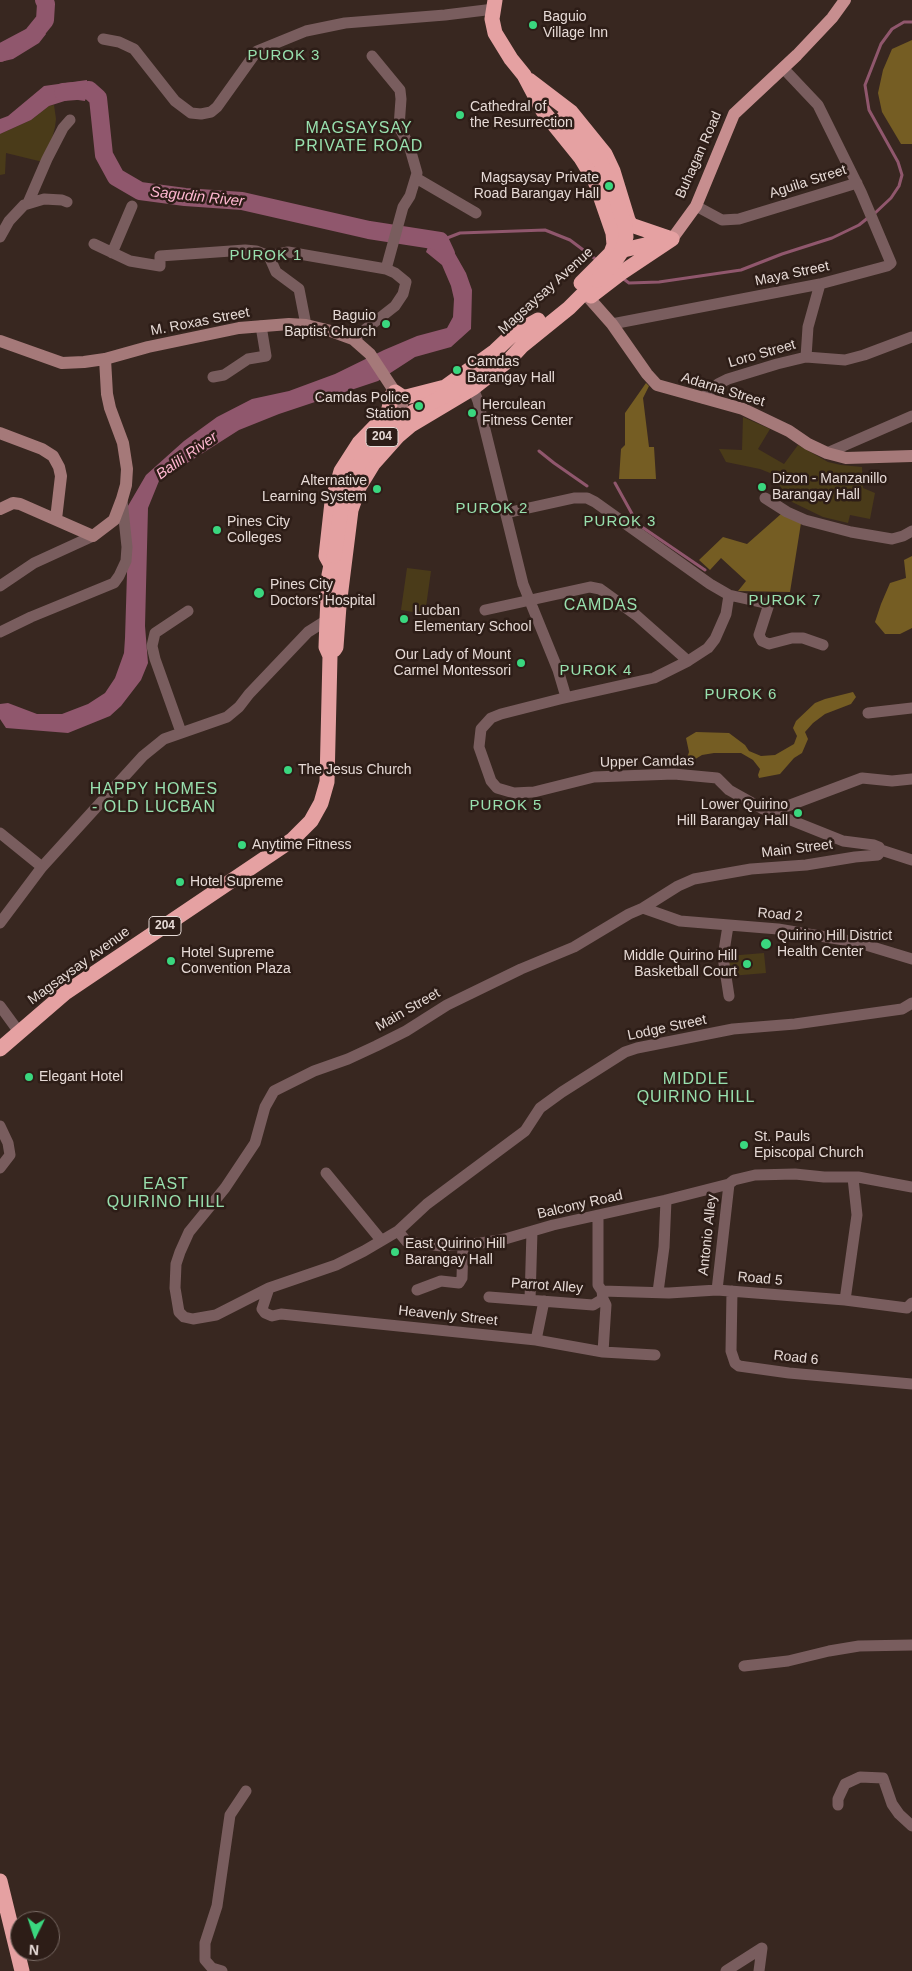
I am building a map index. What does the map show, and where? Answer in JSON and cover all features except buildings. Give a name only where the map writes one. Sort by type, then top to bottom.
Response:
[{"type":"highway","name":"Magsaysay Avenue","points":[[0,1049],[65,993],[292,840],[311,821],[321,803],[327,782],[330,656],[326,647],[327,620],[332,560],[341,510],[351,478],[376,442],[413,412],[456,390],[490,363],[525,344],[569,308],[613,264],[622,251],[626,242],[625,226],[611,184],[601,163],[511,59],[496,33],[492,19],[494,4]]},
{"type":"highway","name":"Magsaysay Avenue","points":[[330,656],[336,647],[351,510],[365,474],[380,454],[411,425],[472,388],[508,354],[538,320],[590,276],[609,256],[614,245],[613,233],[595,181],[581,158],[543,111],[524,75]]},
{"type":"highway","name":"Magsaysay Avenue","points":[[524,75],[571,112],[605,154],[613,171],[628,220],[631,224],[672,239]]},
{"type":"highway","points":[[613,233],[659,249]]},
{"type":"highway","points":[[609,256],[643,245],[672,239]]},
{"type":"highway","name":"Buhagan Road","points":[[603,286],[672,239]]},
{"type":"highway","points":[[590,276],[600,280],[603,286]]},
{"type":"highway","name":"204","points":[[508,354],[530,353],[603,286]]},
{"type":"highway","name":"204","points":[[391,390],[401,396],[416,395],[445,387],[495,351],[513,334],[538,320]]},
{"type":"highway","name":"204","points":[[332,560],[326,556],[332,502],[341,472],[359,443],[395,411],[391,390]]},
{"type":"highway","points":[[416,395],[411,402],[414,410],[419,413],[430,414]]},
{"type":"highway","points":[[395,411],[399,426],[398,436]]},
{"type":"highway","points":[[0,1881],[22,1971]]},
{"type":"main road","name":"Buhagan Road","points":[[672,239],[696,206],[734,114],[832,18],[845,0]]},
{"type":"street","points":[[103,39],[119,42],[134,49],[174,101],[191,113],[201,114],[211,112],[216,107],[257,51],[306,31],[345,23],[445,15],[494,4]]},
{"type":"street","points":[[372,56],[400,90],[399,127],[409,145],[417,173],[410,196],[403,206],[386,269]]},
{"type":"street","name":"Aguila Street","points":[[696,206],[722,220],[739,219],[857,183],[818,105],[783,68]]},
{"type":"street","points":[[28,203],[47,159],[63,128],[70,120]]},
{"type":"street","points":[[416,178],[476,213]]},
{"type":"street","name":"Maya Street","points":[[612,324],[820,284],[889,265],[891,260],[857,183]]},
{"type":"street","points":[[0,237],[9,221],[24,205],[44,199],[68,202]]},
{"type":"street","points":[[112,253],[132,206]]},
{"type":"street","points":[[94,244],[130,262],[160,266],[160,256],[232,250],[256,251],[269,256],[288,252],[386,269],[395,273],[406,282],[403,294],[395,306],[353,339]]},
{"type":"street","points":[[269,256],[276,272],[299,289],[306,325]]},
{"type":"street","name":"Loro Street","points":[[806,356],[808,327],[820,284]]},
{"type":"street","name":"Adarna Street","points":[[589,298],[612,324],[647,374],[657,384],[742,409],[764,418],[827,453],[846,458],[912,456]]},
{"type":"street","name":"M. Roxas Street","points":[[0,341],[62,363],[104,360],[148,347],[239,328],[306,325],[353,339],[370,354],[391,390]]},
{"type":"street","points":[[213,377],[224,375],[248,359],[266,356],[261,326]]},
{"type":"street","name":"Loro Street","points":[[703,398],[718,384],[728,379],[806,356],[845,360],[912,337]]},
{"type":"street","points":[[0,586],[34,563],[93,536],[114,520],[126,485],[126,454],[110,408],[104,360]]},
{"type":"street","points":[[472,388],[478,401],[528,600],[558,670],[566,697],[654,678],[688,661],[708,648],[715,639],[726,614],[729,595]]},
{"type":"street","points":[[395,411],[411,425]]},
{"type":"street","points":[[827,453],[912,416]]},
{"type":"street","points":[[0,433],[42,449],[54,456],[61,476],[56,519]]},
{"type":"street","points":[[506,512],[574,498],[587,498],[603,507],[710,584],[729,595],[769,604],[759,635],[762,641],[769,644],[792,638],[804,638],[823,645]]},
{"type":"street","points":[[765,498],[787,512],[805,520],[852,532],[892,539],[912,531]]},
{"type":"street","points":[[0,632],[31,617],[114,583],[120,576],[126,561],[127,547],[122,499]]},
{"type":"street","points":[[0,509],[13,503],[20,504],[93,536]]},
{"type":"street","points":[[485,610],[590,587],[600,589],[636,615],[688,661]]},
{"type":"street","points":[[181,732],[152,646],[155,633],[188,611]]},
{"type":"street","points":[[0,923],[42,867],[143,756],[164,739],[226,717],[238,707],[308,632],[327,620]]},
{"type":"street","name":"Upper Camdas","points":[[566,697],[501,714],[486,722],[481,730],[480,747],[491,781],[497,788],[514,793],[534,792],[594,777],[645,774],[717,778],[729,790],[763,809],[843,841],[879,847],[881,850],[912,860]]},
{"type":"street","points":[[868,713],[912,708]]},
{"type":"street","points":[[763,809],[785,807],[862,778],[892,781],[912,779]]},
{"type":"street","points":[[0,833],[42,867]]},
{"type":"street","name":"Main Street","points":[[269,1288],[216,1315],[201,1318],[184,1317],[178,1308],[176,1274],[180,1252],[189,1232],[225,1188],[248,1154],[254,1143],[265,1107],[274,1091],[314,1071],[348,1059],[376,1046],[406,1031],[447,1005],[521,969],[574,947],[678,886],[694,879],[738,871],[806,865],[878,855],[881,850]]},
{"type":"street","name":"Road 2","points":[[643,908],[680,921],[808,933],[856,942],[912,959]]},
{"type":"street","points":[[728,926],[723,957],[729,996]]},
{"type":"street","name":"Lodge Street","points":[[398,1231],[427,1204],[525,1131],[540,1108],[625,1052],[733,1029],[795,1024],[902,1009],[912,1003]]},
{"type":"street","points":[[0,1006],[19,1032]]},
{"type":"street","points":[[0,1126],[8,1143],[10,1156],[0,1168]]},
{"type":"street","points":[[326,1173],[382,1240]]},
{"type":"street","name":"Balcony Road","points":[[398,1231],[406,1248],[463,1245],[505,1239],[553,1225],[729,1184],[734,1180],[755,1175],[794,1174],[853,1178],[912,1187]]},
{"type":"street","points":[[844,1300],[857,1215],[853,1178]]},
{"type":"street","name":"Antonio Alley","points":[[717,1290],[729,1184]]},
{"type":"street","points":[[658,1292],[664,1247],[666,1200]]},
{"type":"street","points":[[598,1216],[598,1285],[606,1305],[603,1352]]},
{"type":"street","points":[[269,1288],[336,1265],[398,1231]]},
{"type":"street","points":[[530,1300],[532,1231]]},
{"type":"street","points":[[417,1290],[441,1281],[459,1283],[462,1278],[463,1245]]},
{"type":"street","name":"Heavenly Street","points":[[269,1288],[262,1309],[265,1313],[272,1316],[281,1314],[536,1340],[603,1352],[655,1356]]},
{"type":"street","name":"Road 5","points":[[602,1295],[717,1290],[910,1305]]},
{"type":"street","name":"Road 6","points":[[732,1291],[732,1351],[735,1363],[744,1367],[790,1373],[912,1384]]},
{"type":"street","name":"Parrot Alley","points":[[489,1297],[592,1305],[602,1295]]},
{"type":"street","points":[[536,1340],[544,1302]]},
{"type":"street","points":[[744,1666],[788,1661],[859,1646],[912,1645]]},
{"type":"street","points":[[838,1805],[838,1799],[846,1784],[860,1777],[883,1778],[892,1804],[903,1819],[912,1826]]},
{"type":"street","points":[[222,1971],[212,1968],[205,1960],[205,1943],[218,1906],[224,1846],[230,1815],[246,1791]]},
{"type":"street","points":[[726,1971],[762,1948],[759,1971]]},
{"type":"shaded area","points":[[912,40],[912,144],[901,144],[882,112],[878,93],[883,70],[892,49]]},
{"type":"shaded area","points":[[54,105],[55,127],[43,162],[6,153],[5,174],[0,175],[0,134],[31,120],[49,106]]},
{"type":"shaded area","points":[[646,383],[649,386],[643,398],[649,447],[654,447],[656,479],[619,479],[621,449],[625,445],[625,413]]},
{"type":"shaded area","points":[[743,417],[770,429],[758,449],[784,464],[798,445],[828,462],[862,467],[863,488],[875,493],[870,519],[850,515],[848,523],[823,517],[792,502],[785,496],[775,475],[760,469],[726,462],[719,449],[742,450]]},
{"type":"shaded area","points":[[781,514],[801,523],[790,592],[738,591],[746,581],[721,558],[710,570],[699,560],[723,537],[747,544]]},
{"type":"shaded area","points":[[912,556],[912,628],[900,634],[885,634],[875,622],[881,604],[890,583],[906,578],[904,560]]},
{"type":"shaded area","points":[[407,568],[431,571],[425,614],[401,610]]},
{"type":"shaded area","points":[[853,692],[856,697],[851,704],[825,714],[813,723],[805,732],[808,739],[802,753],[794,758],[780,774],[759,778],[760,769],[753,760],[741,753],[702,755],[689,765],[686,761],[689,752],[686,738],[696,732],[729,733],[745,745],[749,751],[761,756],[775,755],[794,744],[797,736],[793,728],[796,721],[815,703]]},
{"type":"shaded area","name":"Middle Quirino Hill Basketball Court","points":[[764,953],[766,973],[730,976],[728,956]]},
{"type":"water","points":[[38,26],[46,34],[39,43],[13,59],[0,62],[0,48],[25,36]]},
{"type":"water","points":[[87,80],[85,101],[71,99],[49,106],[31,120],[0,134],[0,119],[8,116],[44,86]]},
{"type":"water","name":"Balili River","points":[[439,232],[449,243],[466,273],[472,290],[471,329],[451,347],[415,357],[378,381],[279,414],[239,430],[159,481],[148,508],[145,626],[148,663],[141,680],[121,706],[110,716],[68,733],[6,728],[0,719],[0,704],[8,703],[37,714],[62,714],[88,704],[105,693],[115,678],[124,653],[125,638],[128,541],[125,511],[146,475],[184,441],[217,417],[252,399],[289,391],[335,374],[417,336],[447,328],[453,317],[454,299],[451,286],[442,265],[426,252],[432,236]]},
{"type":"waterway","name":"Sagudin River","points":[[0,53],[32,36],[45,20],[46,4],[44,0]]},
{"type":"waterway","points":[[874,214],[891,198],[899,186],[902,175],[898,162],[869,110],[865,85],[881,44],[892,29],[904,22],[912,22]]},
{"type":"waterway","name":"Sagudin River","points":[[63,92],[89,90],[98,98],[104,155],[116,177],[140,191],[185,197],[242,201],[369,230],[440,241],[446,254]]},
{"type":"waterway","points":[[621,277],[629,283],[659,282],[741,270],[832,238],[859,225],[869,217]]},
{"type":"waterway","points":[[442,240],[460,233],[545,230],[570,240],[598,261]]},
{"type":"waterway","points":[[539,451],[587,486]]},
{"type":"waterway","points":[[615,483],[636,521],[642,527],[705,570]]},
{"type":"place","name":"Baguio Village Inn","points":[[533,25]]},
{"type":"place","name":"Cathedral of the Resurrection","points":[[460,115]]},
{"type":"place","name":"Magsaysay Private Road Barangay Hall","points":[[609,186]]},
{"type":"place","name":"Baguio Baptist Church","points":[[386,324]]},
{"type":"place","name":"Camdas Barangay Hall","points":[[457,370]]},
{"type":"place","name":"Camdas Police Station","points":[[419,406]]},
{"type":"place","name":"Herculean Fitness Center","points":[[472,413]]},
{"type":"place","name":"Dizon - Manzanillo Barangay Hall","points":[[762,487]]},
{"type":"place","name":"Alternative Learning System","points":[[377,489]]},
{"type":"place","name":"Pines City Colleges","points":[[217,530]]},
{"type":"place","name":"Pines City Doctors' Hospital","points":[[259,593]]},
{"type":"place","name":"Lucban Elementary School","points":[[404,619]]},
{"type":"place","name":"Our Lady of Mount Carmel Montessori","points":[[521,663]]},
{"type":"place","name":"The Jesus Church","points":[[288,770]]},
{"type":"place","name":"Lower Quirino Hill Barangay Hall","points":[[798,813]]},
{"type":"place","name":"Anytime Fitness","points":[[242,845]]},
{"type":"place","name":"Hotel Supreme","points":[[180,882]]},
{"type":"place","name":"Quirino Hill District Health Center","points":[[766,944]]},
{"type":"place","name":"Hotel Supreme Convention Plaza","points":[[171,961]]},
{"type":"place","name":"Middle Quirino Hill Basketball Court","points":[[747,964]]},
{"type":"place","name":"Elegant Hotel","points":[[29,1077]]},
{"type":"place","name":"St. Pauls Episcopal Church","points":[[744,1145]]},
{"type":"place","name":"East Quirino Hill Barangay Hall","points":[[395,1252]]},
{"type":"district","name":"PUROK 3","points":[[284,56]]},
{"type":"district","name":"MAGSAYSAY PRIVATE ROAD","points":[[359,138]]},
{"type":"district","name":"PUROK 1","points":[[266,256]]},
{"type":"district","name":"PUROK 2","points":[[492,509]]},
{"type":"district","name":"PUROK 3","points":[[620,522]]},
{"type":"district","name":"PUROK 7","points":[[785,601]]},
{"type":"district","name":"CAMDAS","points":[[601,606]]},
{"type":"district","name":"PUROK 4","points":[[596,671]]},
{"type":"district","name":"PUROK 6","points":[[741,695]]},
{"type":"district","name":"HAPPY HOMES - OLD LUCBAN","points":[[154,799]]},
{"type":"district","name":"PUROK 5","points":[[506,806]]},
{"type":"district","name":"MIDDLE QUIRINO HILL","points":[[696,1089]]},
{"type":"district","name":"EAST QUIRINO HILL","points":[[166,1194]]}]
